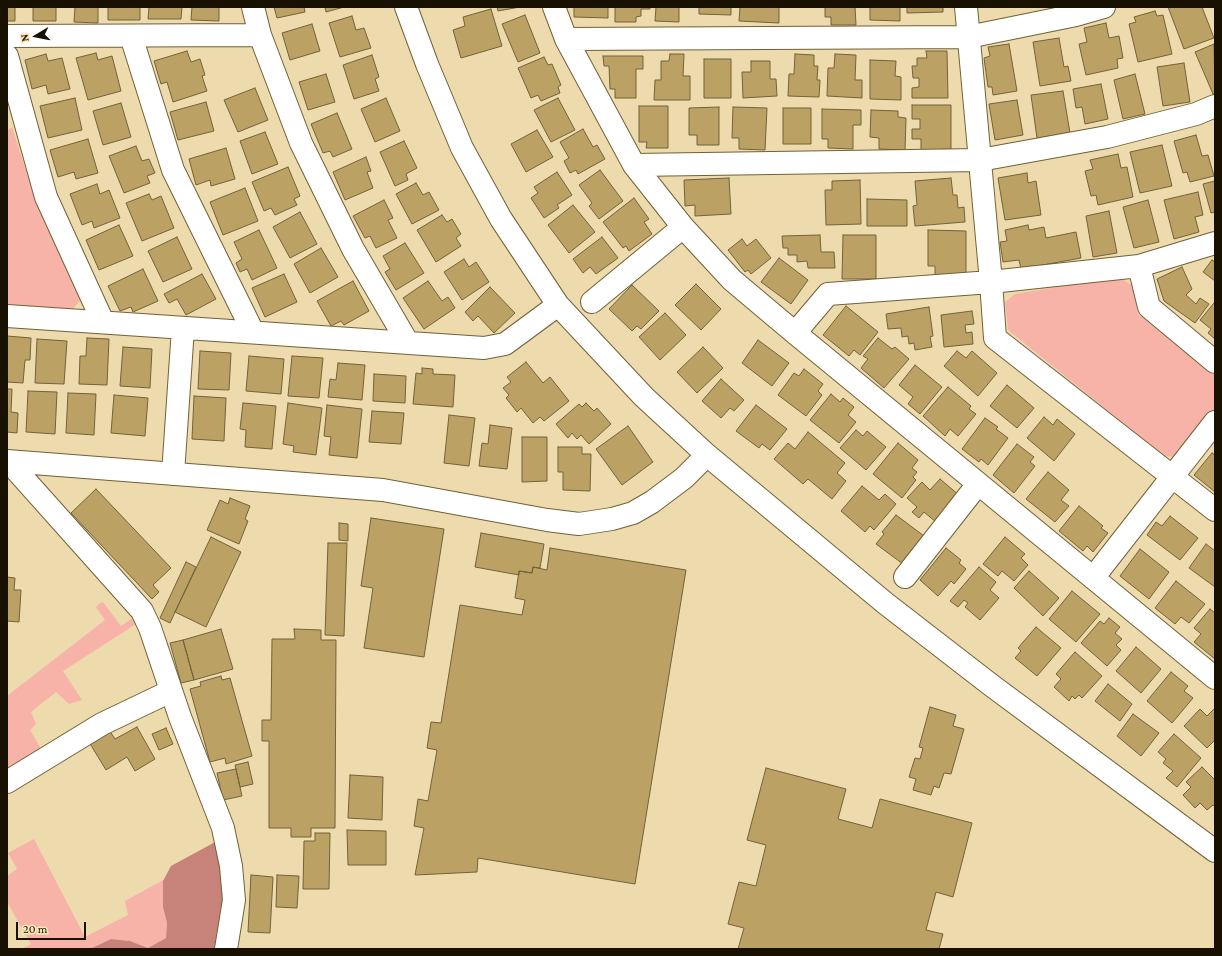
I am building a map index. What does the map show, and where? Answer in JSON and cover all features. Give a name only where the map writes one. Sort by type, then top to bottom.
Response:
[{"type":"street","points":[[254,7],[260,35],[301,143],[353,249],[408,343]]},
{"type":"street","points":[[406,7],[427,64],[462,148],[501,219],[558,306],[644,397],[707,454],[885,603],[997,690],[1213,847]]},
{"type":"street","points":[[554,7],[566,39],[634,164],[683,227],[732,280],[795,334],[1215,678]]},
{"type":"street","points":[[966,7],[995,338],[1215,510]]},
{"type":"street","points":[[566,39],[968,37],[1076,15],[1104,7]]},
{"type":"street","points":[[7,36],[260,35]]},
{"type":"street","points":[[131,36],[173,170],[253,332]]},
{"type":"street","points":[[7,56],[46,197],[103,322]]},
{"type":"street","points":[[634,164],[980,160],[1107,137],[1196,114],[1215,106]]},
{"type":"street","points":[[592,302],[683,227]]},
{"type":"street","points":[[795,334],[828,294],[991,282],[1139,266],[1215,243]]},
{"type":"street","points":[[1139,266],[1148,308],[1215,362]]},
{"type":"street","points":[[7,316],[484,348],[505,344],[558,306]]},
{"type":"street","points":[[173,474],[183,328]]},
{"type":"street","points":[[1093,578],[1215,422]]},
{"type":"street","points":[[7,461],[383,490],[547,520],[579,524],[612,519],[633,513],[652,502],[684,478],[707,454]]},
{"type":"street","points":[[7,461],[142,611],[150,628],[180,717],[223,828],[231,866],[234,900],[226,949]]},
{"type":"street","points":[[905,577],[978,484]]},
{"type":"street","points":[[7,782],[102,724],[171,691]]},
{"type":"shaded area","points":[[12,127],[36,202],[82,298],[72,310],[7,305],[7,131]]},
{"type":"shaded area","points":[[1118,277],[1132,285],[1138,314],[1215,374],[1215,409],[1176,457],[1164,456],[1008,330],[1005,302],[1015,294]]},
{"type":"shaded area","points":[[103,602],[121,626],[134,617],[136,624],[63,671],[82,700],[69,704],[56,692],[31,712],[36,724],[30,730],[43,752],[7,773],[7,696],[105,620],[96,607]]},
{"type":"shaded area","points":[[34,839],[85,937],[128,915],[125,901],[163,880],[163,907],[167,923],[166,938],[148,948],[130,941],[111,939],[90,949],[22,949],[31,944],[7,902],[7,876],[17,869],[8,853]]},
{"type":"shaded area","points":[[217,841],[223,867],[223,898],[214,949],[90,949],[111,939],[130,941],[148,948],[166,938],[167,923],[163,907],[163,881],[171,866]]},
{"type":"building","points":[[7,7],[15,7],[15,21],[7,21]]},
{"type":"building","points":[[33,7],[56,7],[56,21],[33,21]]},
{"type":"building","points":[[75,7],[98,7],[98,23],[74,22]]},
{"type":"building","points":[[108,7],[140,7],[140,20],[108,20]]},
{"type":"building","points":[[149,7],[182,7],[181,19],[148,19]]},
{"type":"building","points":[[192,7],[219,7],[219,21],[191,20]]},
{"type":"building","points":[[274,7],[304,7],[305,12],[277,18]]},
{"type":"building","points":[[325,7],[344,7],[326,12]]},
{"type":"building","points":[[497,7],[520,7],[498,11]]},
{"type":"building","points":[[574,7],[608,7],[608,18],[574,17]]},
{"type":"building","points":[[615,7],[650,7],[650,9],[641,9],[641,16],[636,17],[636,22],[615,22]]},
{"type":"building","points":[[656,7],[679,7],[679,22],[655,21]]},
{"type":"building","points":[[699,7],[731,7],[731,15],[699,14]]},
{"type":"building","points":[[740,7],[779,7],[779,23],[739,21]]},
{"type":"building","points":[[825,7],[855,7],[856,25],[831,25],[831,17],[825,17]]},
{"type":"building","points":[[870,7],[900,7],[900,21],[870,20]]},
{"type":"building","points":[[907,7],[943,7],[943,12],[907,13]]},
{"type":"building","points":[[1168,7],[1202,7],[1214,38],[1184,49]]},
{"type":"building","points":[[491,9],[502,46],[461,58],[453,30],[465,26],[463,17]]},
{"type":"building","points":[[1155,11],[1157,16],[1163,15],[1172,54],[1138,62],[1129,24],[1136,22],[1134,17]]},
{"type":"building","points":[[525,15],[540,53],[518,62],[502,24]]},
{"type":"building","points":[[352,16],[356,30],[364,28],[371,48],[340,57],[329,23]]},
{"type":"building","points":[[1106,23],[1109,38],[1119,36],[1123,58],[1117,59],[1118,68],[1086,75],[1079,44],[1087,42],[1084,28]]},
{"type":"building","points":[[312,24],[320,51],[290,60],[282,33]]},
{"type":"building","points":[[1059,38],[1064,67],[1068,66],[1071,81],[1040,86],[1033,42]]},
{"type":"building","points":[[1009,44],[1017,91],[993,95],[992,87],[988,87],[984,58],[990,56],[988,47]]},
{"type":"building","points":[[1214,44],[1215,94],[1213,94],[1195,52]]},
{"type":"building","points":[[187,51],[191,62],[200,59],[205,75],[202,76],[207,91],[173,102],[167,82],[161,84],[154,61]]},
{"type":"building","points":[[926,51],[947,51],[948,98],[912,98],[912,88],[919,87],[919,78],[913,78],[912,66],[917,66],[917,58],[927,58]]},
{"type":"building","points":[[96,53],[98,60],[112,56],[121,91],[88,100],[76,58]]},
{"type":"building","points":[[46,54],[48,61],[62,58],[70,89],[48,94],[46,85],[32,89],[25,60]]},
{"type":"building","points":[[670,54],[684,54],[683,76],[690,76],[690,100],[654,100],[655,80],[661,80],[661,61],[669,61]]},
{"type":"building","points":[[795,54],[814,55],[814,66],[818,66],[817,80],[820,80],[819,97],[788,96],[789,74],[794,74]]},
{"type":"building","points":[[835,54],[856,55],[855,80],[862,80],[862,98],[827,96],[828,68],[834,68]]},
{"type":"building","points":[[372,55],[379,77],[375,79],[379,91],[354,99],[343,65]]},
{"type":"building","points":[[603,56],[643,56],[643,69],[636,69],[636,98],[615,98],[615,89],[610,89],[609,66],[604,66]]},
{"type":"building","points":[[544,57],[548,65],[552,64],[561,85],[558,87],[560,93],[541,101],[538,95],[531,98],[518,68]]},
{"type":"building","points":[[704,59],[731,59],[731,98],[704,98]]},
{"type":"building","points":[[870,60],[896,61],[895,76],[901,77],[901,100],[870,99]]},
{"type":"building","points":[[751,61],[770,61],[770,79],[776,79],[777,96],[743,98],[742,72],[751,72]]},
{"type":"building","points":[[1184,63],[1190,102],[1163,106],[1157,67]]},
{"type":"building","points":[[326,74],[335,102],[308,110],[299,82]]},
{"type":"building","points":[[1135,74],[1145,114],[1123,119],[1114,80]]},
{"type":"building","points":[[1101,84],[1108,119],[1085,124],[1082,107],[1076,108],[1073,89]]},
{"type":"building","points":[[255,88],[268,120],[238,132],[224,100]]},
{"type":"building","points":[[1063,91],[1070,133],[1037,138],[1031,95]]},
{"type":"building","points":[[75,98],[82,130],[48,138],[40,106]]},
{"type":"building","points":[[386,98],[400,131],[375,142],[361,109]]},
{"type":"building","points":[[558,98],[575,130],[551,142],[534,110]]},
{"type":"building","points":[[1017,100],[1023,135],[995,140],[989,104]]},
{"type":"building","points":[[206,102],[214,131],[178,140],[170,112]]},
{"type":"building","points":[[121,103],[131,137],[103,145],[93,111]]},
{"type":"building","points":[[912,105],[951,105],[951,149],[921,150],[921,139],[912,139],[912,129],[920,129],[920,119],[912,119]]},
{"type":"building","points":[[639,106],[668,106],[668,148],[646,148],[647,142],[639,142]]},
{"type":"building","points":[[719,107],[719,145],[697,145],[697,135],[689,135],[689,108]]},
{"type":"building","points":[[733,107],[767,108],[765,150],[739,149],[739,138],[732,138]]},
{"type":"building","points":[[783,108],[811,108],[811,144],[783,144]]},
{"type":"building","points":[[822,109],[861,110],[861,125],[853,125],[853,149],[828,148],[828,139],[822,139]]},
{"type":"building","points":[[871,110],[898,111],[898,117],[906,118],[905,150],[879,149],[879,138],[870,137]]},
{"type":"building","points":[[337,113],[352,149],[333,157],[330,151],[323,153],[311,124]]},
{"type":"building","points":[[583,129],[593,147],[597,145],[605,159],[578,174],[576,170],[570,173],[564,161],[569,158],[560,142]]},
{"type":"building","points":[[537,130],[553,157],[526,172],[511,144]]},
{"type":"building","points":[[265,132],[278,164],[252,174],[240,141]]},
{"type":"building","points":[[1196,135],[1202,156],[1208,155],[1214,176],[1190,182],[1187,172],[1183,173],[1174,141]]},
{"type":"building","points":[[88,139],[98,173],[76,179],[74,172],[58,177],[50,150]]},
{"type":"building","points":[[404,141],[417,168],[406,174],[408,180],[395,186],[380,152]]},
{"type":"building","points":[[1162,145],[1172,186],[1140,193],[1130,152]]},
{"type":"building","points":[[136,146],[142,161],[149,159],[155,173],[147,176],[150,183],[124,193],[109,156]]},
{"type":"building","points":[[226,148],[235,179],[211,186],[210,180],[196,185],[189,159]]},
{"type":"building","points":[[1118,154],[1121,168],[1127,167],[1133,197],[1098,205],[1096,195],[1091,196],[1085,171],[1093,169],[1090,160]]},
{"type":"building","points":[[366,157],[371,171],[367,172],[373,188],[345,200],[333,172]]},
{"type":"building","points":[[288,167],[300,196],[294,199],[297,205],[275,215],[271,208],[264,211],[252,182]]},
{"type":"building","points":[[600,170],[623,201],[599,219],[589,206],[592,203],[579,185]]},
{"type":"building","points":[[557,172],[572,195],[557,205],[559,208],[544,218],[531,198],[538,193],[534,187]]},
{"type":"building","points":[[1027,173],[1028,183],[1036,181],[1041,215],[1005,220],[998,178]]},
{"type":"building","points":[[729,178],[731,214],[695,216],[695,205],[685,206],[684,180]]},
{"type":"building","points":[[951,178],[953,195],[957,195],[958,208],[964,207],[965,222],[915,226],[913,206],[917,205],[915,181]]},
{"type":"building","points":[[860,180],[861,224],[826,225],[825,190],[832,190],[832,181]]},
{"type":"building","points":[[1215,181],[1215,212],[1211,213],[1203,184]]},
{"type":"building","points":[[416,183],[423,195],[429,192],[439,210],[412,224],[396,194]]},
{"type":"building","points":[[97,184],[100,194],[109,190],[120,218],[94,228],[92,221],[82,225],[70,194]]},
{"type":"building","points":[[245,188],[258,221],[223,235],[210,202]]},
{"type":"building","points":[[1198,192],[1203,215],[1195,217],[1199,232],[1174,239],[1164,200]]},
{"type":"building","points":[[149,194],[152,200],[161,196],[174,228],[142,241],[126,203]]},
{"type":"building","points":[[634,198],[649,219],[644,222],[652,234],[629,251],[626,246],[623,248],[603,222]]},
{"type":"building","points":[[867,199],[907,200],[907,226],[867,226]]},
{"type":"building","points":[[384,200],[393,218],[388,220],[397,238],[376,248],[370,236],[365,238],[353,216]]},
{"type":"building","points":[[1148,200],[1159,242],[1134,248],[1123,207]]},
{"type":"building","points":[[573,205],[595,232],[569,253],[548,225]]},
{"type":"building","points":[[1109,211],[1117,253],[1093,257],[1086,216]]},
{"type":"building","points":[[300,212],[317,244],[290,258],[273,227]]},
{"type":"building","points":[[442,215],[447,222],[452,219],[461,234],[456,238],[461,246],[436,262],[417,230]]},
{"type":"building","points":[[119,225],[133,256],[99,270],[86,240]]},
{"type":"building","points":[[1028,225],[1029,230],[1044,227],[1046,238],[1076,232],[1081,258],[1021,269],[1019,260],[1003,262],[1000,242],[1007,241],[1005,230]]},
{"type":"building","points":[[259,230],[277,268],[252,280],[247,269],[240,272],[236,263],[242,259],[234,242]]},
{"type":"building","points":[[928,230],[966,231],[966,275],[935,275],[935,266],[928,266]]},
{"type":"building","points":[[820,235],[821,252],[834,252],[835,268],[808,268],[807,261],[797,262],[797,255],[788,255],[788,248],[783,248],[782,236]]},
{"type":"building","points":[[843,235],[876,235],[876,279],[842,279]]},
{"type":"building","points":[[177,237],[192,269],[163,282],[148,251]]},
{"type":"building","points":[[602,237],[618,258],[596,274],[590,267],[583,273],[573,259]]},
{"type":"building","points":[[742,239],[747,246],[756,239],[771,258],[751,274],[748,270],[745,272],[728,250]]},
{"type":"building","points":[[405,243],[424,273],[396,290],[385,272],[390,269],[383,256]]},
{"type":"building","points":[[321,248],[338,277],[310,293],[294,264]]},
{"type":"building","points":[[779,258],[808,280],[791,304],[761,282]]},
{"type":"building","points":[[464,259],[469,267],[476,262],[489,282],[462,300],[444,272]]},
{"type":"building","points":[[1212,260],[1215,262],[1215,281],[1203,272]]},
{"type":"building","points":[[1182,267],[1192,289],[1186,295],[1196,304],[1200,298],[1209,304],[1195,323],[1164,301],[1157,279]]},
{"type":"building","points":[[143,269],[158,301],[133,312],[131,307],[120,311],[108,286]]},
{"type":"building","points":[[202,274],[216,299],[186,315],[177,299],[169,303],[164,294]]},
{"type":"building","points":[[284,274],[297,302],[265,317],[252,288]]},
{"type":"building","points":[[353,281],[369,311],[344,325],[341,321],[331,326],[317,301]]},
{"type":"building","points":[[428,281],[442,301],[448,297],[455,308],[424,329],[403,298]]},
{"type":"building","points":[[696,284],[721,309],[701,330],[675,305]]},
{"type":"building","points":[[632,285],[659,311],[641,329],[637,326],[632,331],[609,309]]},
{"type":"building","points":[[490,287],[515,313],[494,333],[478,316],[473,321],[465,312]]},
{"type":"building","points":[[1214,303],[1215,339],[1208,333],[1211,329],[1200,320]]},
{"type":"building","points":[[846,306],[878,332],[860,355],[854,350],[849,356],[823,335]]},
{"type":"building","points":[[929,307],[933,336],[930,337],[932,347],[915,350],[914,343],[909,344],[908,336],[902,337],[901,328],[888,329],[886,314]]},
{"type":"building","points":[[972,311],[974,324],[965,325],[966,333],[972,332],[973,344],[944,347],[941,315]]},
{"type":"building","points":[[665,313],[686,335],[660,360],[639,337]]},
{"type":"building","points":[[7,336],[31,338],[30,360],[25,360],[23,383],[7,382]]},
{"type":"building","points":[[87,338],[109,339],[107,385],[79,384],[80,356],[86,356]]},
{"type":"building","points":[[878,338],[892,349],[895,347],[909,359],[884,388],[861,368],[868,359],[863,356]]},
{"type":"building","points":[[37,339],[67,341],[64,384],[35,383]]},
{"type":"building","points":[[758,340],[789,363],[772,386],[742,363]]},
{"type":"building","points":[[123,347],[152,349],[150,388],[120,386]]},
{"type":"building","points":[[703,347],[723,368],[697,393],[677,372]]},
{"type":"building","points":[[200,351],[231,353],[229,390],[198,389]]},
{"type":"building","points":[[957,351],[966,358],[972,351],[997,373],[978,396],[944,366]]},
{"type":"building","points":[[249,356],[284,359],[281,394],[246,391]]},
{"type":"building","points":[[292,356],[323,358],[319,398],[288,396]]},
{"type":"building","points":[[526,362],[543,383],[550,377],[569,401],[544,421],[540,417],[533,423],[521,408],[517,412],[506,398],[509,395],[503,388],[511,382],[507,377]]},
{"type":"building","points":[[338,363],[365,365],[362,400],[328,397],[330,379],[336,380]]},
{"type":"building","points":[[915,365],[942,387],[920,414],[908,404],[913,397],[899,385]]},
{"type":"building","points":[[422,368],[433,369],[433,374],[455,375],[453,407],[413,404],[416,373],[422,374]]},
{"type":"building","points":[[804,369],[823,384],[818,391],[822,395],[806,416],[778,395],[794,373],[799,376]]},
{"type":"building","points":[[374,374],[406,376],[405,403],[373,401]]},
{"type":"building","points":[[721,379],[744,400],[734,411],[730,408],[721,418],[702,401]]},
{"type":"building","points":[[1007,385],[1034,408],[1017,428],[990,406]]},
{"type":"building","points":[[948,387],[971,406],[969,409],[976,414],[958,436],[950,429],[945,436],[923,416]]},
{"type":"building","points":[[7,389],[12,389],[11,412],[18,413],[17,433],[7,432]]},
{"type":"building","points":[[28,391],[57,392],[55,434],[26,432]]},
{"type":"building","points":[[68,393],[96,394],[94,435],[66,433]]},
{"type":"building","points":[[831,394],[840,402],[843,398],[854,407],[848,415],[856,422],[839,443],[810,420]]},
{"type":"building","points":[[114,395],[148,398],[145,436],[111,433]]},
{"type":"building","points":[[194,396],[226,398],[224,441],[192,439]]},
{"type":"building","points":[[243,403],[276,406],[272,449],[245,447],[246,430],[240,429]]},
{"type":"building","points":[[288,403],[322,408],[316,455],[293,452],[294,446],[283,444]]},
{"type":"building","points":[[586,403],[594,411],[597,408],[611,424],[589,444],[581,435],[577,439],[572,433],[568,438],[556,424],[579,404],[582,407]]},
{"type":"building","points":[[327,405],[362,409],[357,458],[329,455],[331,437],[324,436]]},
{"type":"building","points":[[756,405],[787,429],[770,450],[762,444],[759,448],[736,431]]},
{"type":"building","points":[[372,411],[404,413],[401,444],[369,442]]},
{"type":"building","points":[[449,415],[475,418],[469,466],[444,463]]},
{"type":"building","points":[[1044,417],[1053,425],[1057,419],[1075,434],[1054,461],[1027,438]]},
{"type":"building","points":[[985,418],[998,427],[996,429],[1008,438],[988,465],[981,459],[979,462],[962,449]]},
{"type":"building","points":[[490,425],[512,428],[507,469],[479,466],[482,443],[488,444]]},
{"type":"building","points":[[628,426],[653,462],[622,485],[596,449]]},
{"type":"building","points":[[856,430],[863,436],[867,431],[886,447],[866,470],[840,448]]},
{"type":"building","points":[[808,432],[845,463],[837,473],[846,481],[832,499],[808,479],[803,484],[774,459],[788,443],[795,449]]},
{"type":"building","points":[[522,437],[547,437],[547,481],[522,482]]},
{"type":"building","points":[[898,443],[918,460],[912,468],[917,472],[913,477],[916,480],[902,498],[873,474]]},
{"type":"building","points":[[1017,444],[1034,457],[1030,462],[1035,466],[1014,493],[993,475]]},
{"type":"building","points":[[558,447],[582,447],[582,454],[591,454],[590,491],[563,490],[563,472],[558,472]]},
{"type":"building","points":[[1212,453],[1215,455],[1215,492],[1194,475]]},
{"type":"building","points":[[1048,472],[1069,490],[1061,500],[1069,506],[1055,522],[1026,499]]},
{"type":"building","points":[[940,479],[960,496],[936,522],[924,512],[919,518],[912,512],[917,507],[907,498],[922,482],[930,490]]},
{"type":"building","points":[[862,486],[879,500],[885,494],[896,504],[874,530],[870,526],[865,532],[841,511]]},
{"type":"building","points":[[96,489],[171,568],[153,585],[159,592],[152,599],[71,513]]},
{"type":"building","points":[[230,498],[250,506],[245,519],[248,521],[239,544],[207,530],[220,500],[228,504]]},
{"type":"building","points":[[1079,506],[1103,526],[1101,528],[1108,533],[1093,552],[1087,546],[1083,551],[1059,531]]},
{"type":"building","points":[[896,515],[924,536],[903,564],[876,544],[884,534],[882,532]]},
{"type":"building","points":[[1170,516],[1198,538],[1180,560],[1147,535],[1156,522],[1162,526]]},
{"type":"building","points":[[371,518],[444,529],[424,657],[364,648],[373,588],[361,586]]},
{"type":"building","points":[[339,523],[348,524],[348,541],[339,540]]},
{"type":"building","points":[[481,533],[544,544],[540,568],[533,567],[532,573],[519,571],[519,575],[475,567]]},
{"type":"building","points":[[211,537],[241,552],[206,627],[175,612]]},
{"type":"building","points":[[1005,537],[1025,554],[1021,558],[1028,565],[1014,581],[1002,571],[998,576],[983,564]]},
{"type":"building","points":[[328,543],[347,543],[344,636],[325,635]]},
{"type":"building","points":[[1206,544],[1215,551],[1215,587],[1189,568]]},
{"type":"building","points":[[550,548],[686,570],[635,884],[478,858],[477,872],[415,875],[424,828],[414,826],[418,799],[428,801],[437,750],[427,748],[431,722],[441,723],[460,605],[522,615],[525,600],[515,598],[519,571],[532,573],[533,567],[547,570]]},
{"type":"building","points":[[946,548],[961,560],[959,563],[966,569],[954,584],[951,581],[938,596],[920,580]]},
{"type":"building","points":[[1140,549],[1169,572],[1149,599],[1120,576]]},
{"type":"building","points":[[186,562],[196,567],[170,623],[160,618]]},
{"type":"building","points":[[979,567],[996,582],[990,590],[999,598],[980,620],[965,607],[968,603],[964,600],[958,607],[950,601]]},
{"type":"building","points":[[1029,571],[1059,598],[1043,616],[1014,588]]},
{"type":"building","points":[[7,577],[15,578],[14,590],[21,590],[19,622],[7,621]]},
{"type":"building","points":[[1176,581],[1205,604],[1189,623],[1181,617],[1175,624],[1155,608]]},
{"type":"building","points":[[1072,591],[1100,614],[1076,642],[1049,619]]},
{"type":"building","points":[[1210,609],[1215,613],[1215,659],[1194,642],[1201,634],[1194,628]]},
{"type":"building","points":[[1109,618],[1120,627],[1115,633],[1122,639],[1116,645],[1121,650],[1107,666],[1081,643],[1100,621],[1104,624]]},
{"type":"building","points":[[1036,627],[1061,648],[1037,676],[1015,658],[1021,651],[1018,648]]},
{"type":"building","points":[[221,629],[233,669],[194,680],[183,640]]},
{"type":"building","points":[[294,629],[321,630],[321,640],[336,640],[335,828],[311,828],[311,837],[291,837],[291,828],[269,828],[269,741],[262,741],[262,720],[271,720],[272,639],[295,639]]},
{"type":"building","points":[[183,640],[194,680],[181,683],[170,643]]},
{"type":"building","points":[[1136,647],[1161,669],[1141,693],[1116,671]]},
{"type":"building","points":[[1075,652],[1102,676],[1082,698],[1079,695],[1075,699],[1072,696],[1069,701],[1054,687],[1061,679],[1056,674]]},
{"type":"building","points":[[1171,672],[1188,686],[1184,691],[1193,698],[1172,723],[1147,701]]},
{"type":"building","points":[[221,676],[222,680],[230,678],[252,756],[226,764],[225,758],[210,762],[190,689],[201,686],[200,682]]},
{"type":"building","points":[[1108,684],[1132,704],[1120,721],[1095,701]]},
{"type":"building","points":[[930,707],[956,715],[953,726],[964,729],[951,774],[944,773],[939,788],[934,786],[931,795],[913,790],[916,779],[909,777],[915,758],[920,759],[923,748],[919,747]]},
{"type":"building","points":[[1215,708],[1215,740],[1207,748],[1184,726],[1200,709],[1207,716]]},
{"type":"building","points":[[1133,714],[1159,733],[1141,756],[1117,736]]},
{"type":"building","points":[[137,727],[155,759],[135,771],[127,757],[106,770],[89,742],[109,730],[115,739]]},
{"type":"building","points":[[166,728],[173,744],[159,750],[152,734]]},
{"type":"building","points":[[1174,734],[1201,758],[1177,787],[1166,778],[1173,771],[1163,763],[1166,759],[1158,752]]},
{"type":"building","points":[[248,762],[253,784],[240,787],[235,765]]},
{"type":"building","points":[[1202,767],[1215,780],[1215,807],[1213,805],[1207,810],[1200,803],[1195,808],[1183,795],[1191,787],[1186,782]]},
{"type":"building","points":[[766,768],[846,789],[838,819],[872,828],[880,799],[972,823],[953,897],[936,892],[926,930],[943,934],[939,949],[738,949],[744,928],[728,924],[739,882],[756,886],[766,845],[747,840]]},
{"type":"building","points":[[236,769],[242,796],[223,800],[217,773]]},
{"type":"building","points":[[350,775],[383,777],[382,820],[348,818]]},
{"type":"building","points":[[347,830],[386,831],[386,865],[348,865]]},
{"type":"building","points":[[315,833],[330,833],[329,889],[303,889],[304,841],[315,841]]},
{"type":"building","points":[[251,875],[273,877],[270,933],[248,932]]},
{"type":"building","points":[[277,875],[299,876],[297,908],[276,907]]}]
